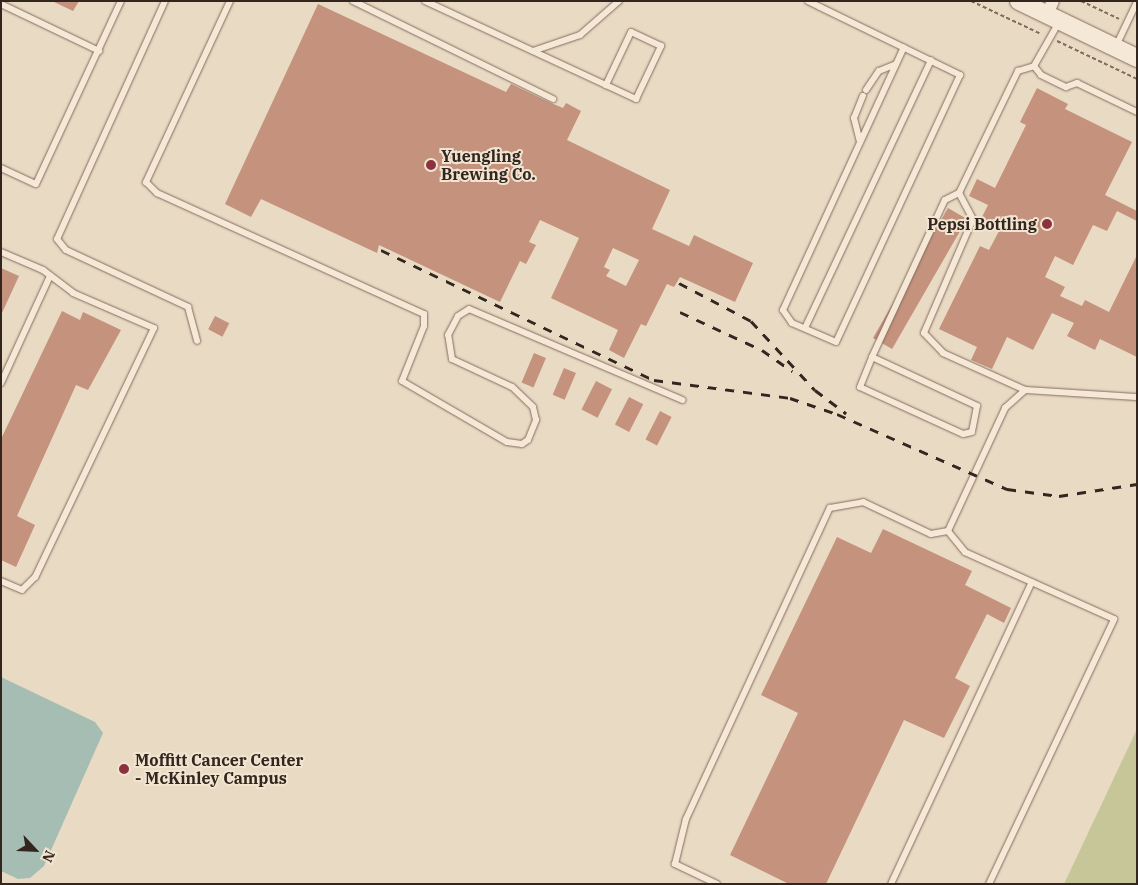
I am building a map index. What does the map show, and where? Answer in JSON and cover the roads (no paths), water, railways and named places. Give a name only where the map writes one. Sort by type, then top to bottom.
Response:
[{"type":"main road","points":[[1020,2],[1053,12],[1137,58]]},
{"type":"lane","points":[[1,168],[36,184],[99,52],[121,1]]},
{"type":"lane","points":[[165,1],[56,239],[66,250],[188,307],[197,341]]},
{"type":"lane","points":[[230,1],[146,182],[157,193],[424,314],[424,326],[402,381],[507,442],[522,444],[528,440],[536,420],[533,407],[512,387],[452,359],[448,335],[458,316],[469,309],[682,400]]},
{"type":"lane","points":[[353,1],[553,99]]},
{"type":"lane","points":[[425,1],[636,99],[661,46],[631,32],[606,85]]},
{"type":"lane","points":[[533,51],[580,36],[619,1]]},
{"type":"lane","points":[[808,1],[904,47],[931,60],[960,75],[836,342],[792,323],[783,310],[904,47]]},
{"type":"lane","points":[[1116,48],[1137,2]]},
{"type":"lane","points":[[1,4],[99,52]]},
{"type":"lane","points":[[1034,66],[1053,12]]},
{"type":"lane","points":[[805,328],[931,60]]},
{"type":"lane","points":[[860,142],[854,118],[864,93],[879,72],[896,64]]},
{"type":"lane","points":[[1034,66],[1041,75],[1066,87],[1078,83],[1137,112]]},
{"type":"lane","points":[[872,357],[977,406],[972,432],[963,434],[864,390],[860,383],[872,357],[945,200],[959,193],[1018,71],[1034,66]]},
{"type":"lane","points":[[959,193],[973,219],[924,333],[943,353],[1025,390],[1137,397]]},
{"type":"lane","points":[[1,252],[50,276],[73,293],[154,328],[35,577],[22,590],[1,581]]},
{"type":"lane","points":[[1,383],[50,276]]},
{"type":"lane","points":[[948,531],[1005,408],[1025,390]]},
{"type":"lane","points":[[717,884],[674,864],[686,819],[830,508],[863,502],[931,534],[948,531]]},
{"type":"lane","points":[[948,531],[965,552],[1114,619],[989,884]]},
{"type":"lane","points":[[890,884],[1032,582]]},
{"type":"railway","points":[[381,250],[654,380],[790,398],[837,414],[1007,489],[1059,496],[1137,484]]},
{"type":"railway","points":[[679,283],[751,321],[815,390],[846,413]]},
{"type":"railway","points":[[680,312],[762,350],[792,371]]},
{"type":"place","name":"Yuengling Brewing Co.","points":[[431,165]]},
{"type":"place","name":"Pepsi Bottling","points":[[1047,224]]},
{"type":"place","name":"Moffitt Cancer Center - McKinley Campus","points":[[124,769]]}]
